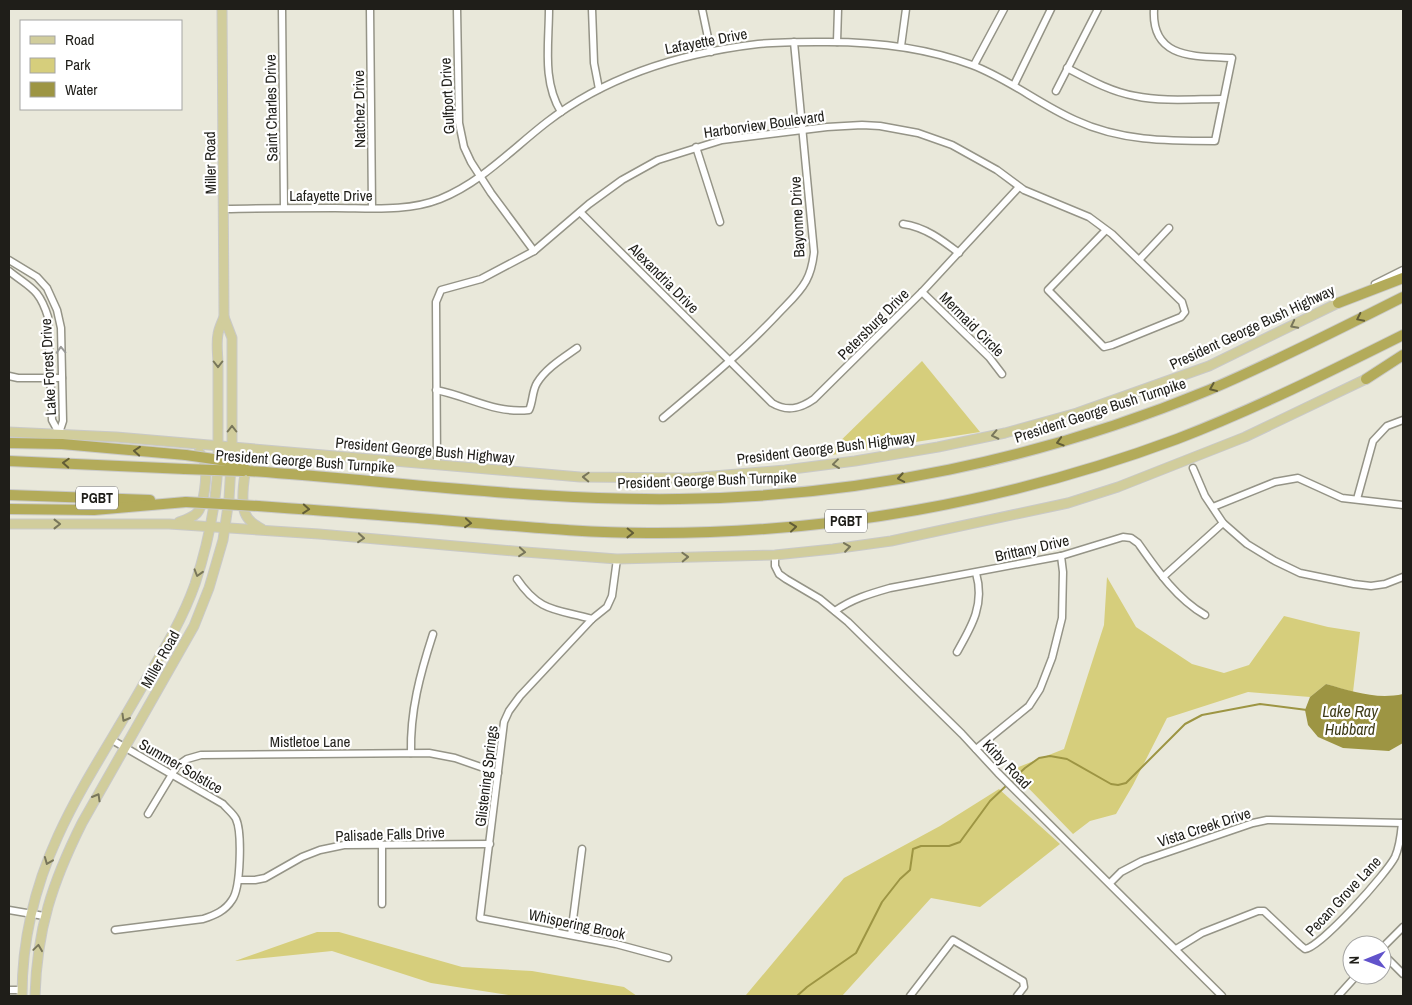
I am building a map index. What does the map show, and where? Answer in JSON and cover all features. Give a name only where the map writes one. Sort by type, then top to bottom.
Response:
[{"type":"highway","points":[[1338,303],[1403,278]]},
{"type":"highway","name":"President George Bush Turnpike","points":[[9,461],[249,471],[614,499],[689,499],[749,496],[861,485],[993,460],[1122,422],[1185,399],[1254,370],[1403,297]]},
{"type":"highway","name":"PGBT","points":[[9,495],[258,506],[547,529],[627,533],[740,531],[815,525],[940,506],[1072,474],[1136,454],[1261,404],[1403,335]]},
{"type":"highway","points":[[1366,379],[1403,355]]},
{"type":"highway","points":[[9,444],[72,445],[186,455],[227,461],[249,471]]},
{"type":"highway","points":[[9,509],[94,510],[186,502]]},
{"type":"main road","name":"Miller Road","points":[[22,993],[23,962],[31,913],[43,872],[58,836],[181,619],[194,585],[211,526],[217,483],[218,336],[224,316],[222,9]]},
{"type":"main road","name":"President George Bush Highway","points":[[9,432],[59,433],[580,477],[690,478],[805,468],[938,447],[1014,430],[1077,413],[1138,393],[1208,366],[1338,303]]},
{"type":"main road","name":"Miller Road","points":[[35,996],[38,944],[44,916],[65,857],[82,823],[194,626],[209,588],[223,540],[229,499],[232,447],[232,338],[224,316]]},
{"type":"main road","points":[[9,524],[169,524],[211,526],[617,559],[775,555],[891,541],[1068,503],[1136,480],[1245,437],[1366,379]]},
{"type":"main road","points":[[169,524],[187,520],[198,513],[204,497],[205,466],[202,457],[197,450],[183,443]]},
{"type":"main road","points":[[264,530],[255,525],[244,511],[244,482],[251,460],[273,451]]},
{"type":"street","name":"Saint Charles Drive","points":[[282,9],[284,208]]},
{"type":"street","name":"Natchez Drive","points":[[370,9],[372,208]]},
{"type":"street","name":"Gulfport Drive","points":[[457,9],[458,80],[461,135],[464,147],[471,162],[505,213],[534,251]]},
{"type":"street","points":[[549,9],[548,79],[551,92],[561,112]]},
{"type":"street","points":[[592,9],[594,63],[599,89]]},
{"type":"street","points":[[702,9],[711,52]]},
{"type":"street","points":[[837,42],[838,9]]},
{"type":"street","points":[[901,46],[906,9]]},
{"type":"street","points":[[974,65],[1004,9]]},
{"type":"street","points":[[1014,85],[1050,9]]},
{"type":"street","points":[[1056,92],[1098,9]]},
{"type":"street","points":[[1067,68],[1091,80],[1133,96],[1165,99],[1223,99],[1232,58],[1192,56],[1172,50],[1158,34],[1153,14],[1154,9]]},
{"type":"street","name":"Bayonne Drive","points":[[663,418],[730,362],[801,288],[806,282],[813,263],[811,212],[794,42]]},
{"type":"street","name":"Lafayette Drive","points":[[224,208],[372,208],[411,207],[425,204],[451,194],[481,176],[561,112],[599,89],[652,66],[711,52],[760,44],[837,42],[901,46],[923,50],[974,65],[1014,85],[1075,121],[1118,135],[1162,142],[1215,141],[1223,99]]},
{"type":"street","name":"Harborview Boulevard","points":[[436,465],[436,302],[441,290],[481,279],[534,251],[622,180],[658,160],[716,141],[827,126],[880,126],[918,133],[952,145],[997,170],[1019,188],[1089,217],[1106,230],[1139,260],[1182,302],[1185,312],[1181,318],[1104,347],[1048,290],[1106,230]]},
{"type":"street","points":[[696,147],[720,222]]},
{"type":"street","name":"Petersburg Drive","points":[[730,362],[772,403],[780,408],[790,409],[806,405],[922,292],[1019,188]]},
{"type":"street","name":"Alexandria Drive","points":[[580,212],[730,362]]},
{"type":"street","points":[[903,224],[912,225],[930,232],[958,253]]},
{"type":"street","points":[[1139,260],[1169,228]]},
{"type":"street","name":"Lake Forest Drive","points":[[9,260],[37,277],[47,288],[53,300],[61,328],[63,422],[59,433]]},
{"type":"street","name":"President George Bush Highway","points":[[1338,303],[1403,270]]},
{"type":"street","name":"Lake Forest Drive","points":[[9,271],[38,292],[44,303],[48,317],[52,420],[59,433]]},
{"type":"street","name":"Mermaid Circle","points":[[922,292],[982,350],[1002,374]]},
{"type":"street","points":[[436,390],[450,393],[494,409],[508,411],[529,410],[534,390],[542,377],[554,364],[577,348]]},
{"type":"street","points":[[1366,379],[1403,361]]},
{"type":"street","points":[[9,376],[18,378],[62,378]]},
{"type":"street","points":[[1357,499],[1373,441],[1387,426],[1403,420]]},
{"type":"street","points":[[1193,468],[1205,496],[1222,523],[1247,544],[1300,573],[1315,578],[1371,586],[1385,584],[1403,577]]},
{"type":"street","points":[[1213,507],[1275,482],[1298,478],[1342,498],[1403,505]]},
{"type":"street","points":[[1163,577],[1222,523]]},
{"type":"street","name":"Brittany Drive","points":[[835,611],[850,601],[873,593],[1062,556],[1123,537],[1131,538],[1138,543],[1163,577],[1190,606],[1205,615]]},
{"type":"street","name":"Kirby Road","points":[[775,555],[775,566],[779,574],[820,599],[835,611],[976,749],[1222,996]]},
{"type":"street","points":[[976,749],[1029,706],[1040,689],[1052,658],[1062,618],[1062,556]]},
{"type":"street","name":"Glistening Springs","points":[[480,918],[504,722],[509,711],[520,696],[592,619],[607,607],[612,596],[617,559]]},
{"type":"street","points":[[957,652],[978,611],[980,592],[976,573]]},
{"type":"street","points":[[517,579],[526,593],[549,609],[592,619]]},
{"type":"street","points":[[411,753],[410,726],[421,671],[433,634]]},
{"type":"street","name":"Summer Solstice","points":[[112,740],[223,804],[236,819],[238,829],[239,880],[234,899],[225,909],[215,915],[203,919],[115,930]]},
{"type":"street","name":"Mistletoe Lane","points":[[148,814],[177,766],[186,759],[201,755],[444,754],[498,773]]},
{"type":"street","name":"Vista Creek Drive","points":[[1110,883],[1121,872],[1142,861],[1253,823],[1267,820],[1402,823]]},
{"type":"street","name":"Pecan Grove Lane","points":[[1176,950],[1202,933],[1258,911],[1264,911],[1305,950],[1310,949],[1322,939],[1384,873],[1396,855],[1402,823]]},
{"type":"street","name":"Palisade Falls Drive","points":[[239,880],[265,878],[302,857],[320,850],[344,845],[490,844]]},
{"type":"street","points":[[382,845],[382,904]]},
{"type":"street","points":[[571,935],[582,848]]},
{"type":"street","points":[[9,910],[44,916]]},
{"type":"street","name":"Whispering Brook","points":[[480,918],[616,944],[668,958]]},
{"type":"street","points":[[1392,938],[1403,927]]},
{"type":"street","points":[[910,996],[953,940],[1024,981],[1024,987],[1017,996]]},
{"type":"street","points":[[1392,963],[1403,974]]},
{"type":"street","points":[[1338,996],[1348,985]]},
{"type":"street","points":[[9,990],[22,993]]},
{"type":"green space","points":[[922,361],[980,432],[825,456]]},
{"type":"green space","points":[[1107,577],[1136,627],[1192,664],[1224,673],[1249,665],[1284,616],[1328,627],[1360,632],[1353,692],[1326,684],[1310,697],[1248,692],[1167,718],[1116,814],[1090,821],[1073,834],[1011,770],[1064,749],[1104,625]]},
{"type":"green space","points":[[999,789],[1060,844],[980,907],[931,898],[842,996],[746,995],[844,878],[940,826]]},
{"type":"green space","points":[[317,932],[339,932],[462,967],[532,971],[624,987],[637,996],[515,996],[431,983],[332,951],[235,961]]},
{"type":"water","name":"Lake Ray Hubbard","points":[[1326,684],[1374,695],[1393,696],[1403,694],[1403,743],[1389,751],[1343,748],[1318,737],[1308,725],[1305,710],[1310,697]]},
{"type":"waterway","points":[[797,996],[856,953],[882,902],[900,879],[910,870],[913,849],[921,846],[949,846],[960,842],[990,801],[1025,768],[1039,758],[1050,756],[1067,759],[1111,784],[1118,785],[1126,783],[1185,724],[1202,715],[1260,704],[1307,710]]}]
